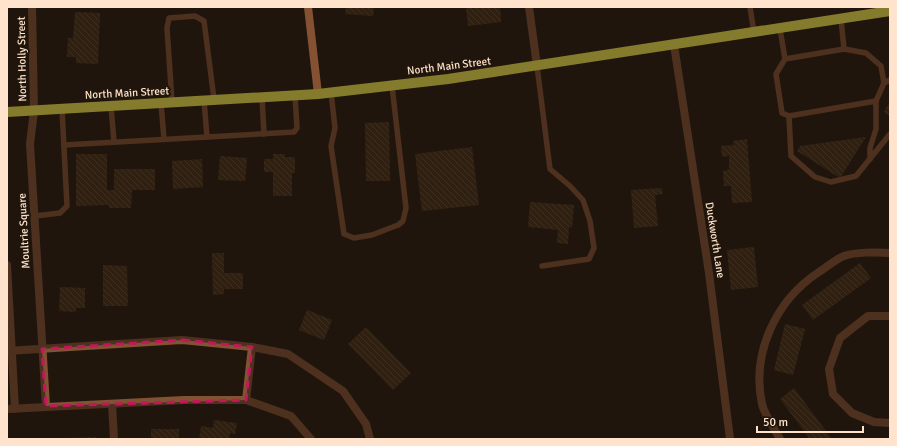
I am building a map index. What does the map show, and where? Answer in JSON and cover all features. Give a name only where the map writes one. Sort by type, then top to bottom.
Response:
[{"type":"main road","name":"North Main Street","points":[[7,112],[318,94],[392,86],[537,66],[890,11]]},
{"type":"street","name":"North Holly Street","points":[[32,7],[34,111]]},
{"type":"street","points":[[308,7],[318,94]]},
{"type":"street","points":[[529,7],[537,66]]},
{"type":"street","name":"Duckworth Lane","points":[[674,45],[709,273],[730,439]]},
{"type":"street","name":"Moultrie Square","points":[[34,111],[30,144],[46,406]]},
{"type":"street","points":[[780,439],[762,405],[759,373],[763,348],[771,326],[786,301],[808,279],[844,256],[890,252]]},
{"type":"street","name":"Moultrie Square","points":[[7,265],[11,409],[184,400],[246,400],[291,416],[311,439]]},
{"type":"street","points":[[890,316],[868,316],[840,338],[829,369],[833,394],[852,413],[874,422],[890,423]]},
{"type":"street","points":[[9,351],[182,340],[252,347],[288,354],[343,391],[366,424],[370,439]]},
{"type":"street","points":[[246,400],[252,347]]},
{"type":"street","points":[[112,404],[114,439]]},
{"type":"lane","points":[[750,7],[754,32]]},
{"type":"lane","points":[[172,102],[167,28],[169,18],[195,16],[204,21],[209,100],[207,137]]},
{"type":"lane","points":[[841,19],[844,49]]},
{"type":"lane","points":[[780,29],[785,59],[776,74],[782,113],[789,116],[876,101]]},
{"type":"lane","points":[[785,59],[844,49],[866,53],[881,66],[884,83],[876,101],[876,129],[870,148],[870,158]]},
{"type":"lane","points":[[537,66],[550,169],[570,186],[583,200],[590,220],[594,248],[589,259],[542,266]]},
{"type":"lane","points":[[884,83],[890,80]]},
{"type":"lane","points":[[331,92],[335,128],[331,146],[344,234],[354,238],[372,235],[398,225],[403,221],[406,208],[392,86]]},
{"type":"lane","points":[[64,145],[294,132],[297,128],[295,95]]},
{"type":"lane","points":[[262,97],[264,134]]},
{"type":"lane","points":[[161,103],[164,139]]},
{"type":"lane","points":[[111,106],[114,142]]},
{"type":"lane","points":[[34,216],[60,214],[68,206],[62,109]]},
{"type":"lane","points":[[789,116],[791,156],[815,177],[831,182],[856,176],[890,134]]},
{"type":"highlighted area","points":[[182,340],[252,347],[246,400],[46,406],[42,349]]},
{"type":"building","points":[[346,7],[374,7],[373,16],[345,14]]},
{"type":"building","points":[[466,7],[500,7],[501,22],[468,26]]},
{"type":"building","points":[[75,12],[100,13],[98,64],[76,63],[76,57],[67,57],[68,38],[73,38]]},
{"type":"building","points":[[890,102],[890,116],[884,112]]},
{"type":"building","points":[[389,122],[390,181],[366,181],[365,123]]},
{"type":"building","points":[[866,137],[840,178],[797,151],[800,146]]},
{"type":"building","points":[[747,139],[752,202],[732,203],[731,186],[724,186],[723,171],[729,170],[729,156],[722,157],[721,146],[734,145],[733,141]]},
{"type":"building","points":[[472,147],[479,205],[422,211],[415,154]]},
{"type":"building","points":[[76,154],[107,154],[107,190],[114,190],[114,169],[155,169],[155,190],[132,190],[131,208],[109,208],[109,205],[76,206]]},
{"type":"building","points":[[273,154],[285,154],[285,157],[295,157],[295,173],[292,173],[292,196],[273,196],[273,172],[264,172],[264,159],[273,159]]},
{"type":"building","points":[[220,156],[247,158],[245,181],[218,180]]},
{"type":"building","points":[[202,159],[203,187],[173,189],[172,161]]},
{"type":"building","points":[[662,188],[663,194],[655,195],[658,226],[634,228],[631,190]]},
{"type":"building","points":[[530,202],[574,205],[572,228],[569,227],[568,244],[557,243],[558,230],[528,227]]},
{"type":"building","points":[[754,247],[758,287],[731,290],[727,250]]},
{"type":"building","points":[[212,253],[224,253],[224,273],[243,273],[243,289],[224,289],[224,294],[213,295]]},
{"type":"building","points":[[860,263],[871,278],[813,320],[802,305]]},
{"type":"building","points":[[103,265],[127,266],[128,306],[103,306]]},
{"type":"building","points":[[60,287],[85,288],[85,308],[76,308],[76,312],[59,311]]},
{"type":"building","points":[[307,310],[332,320],[324,340],[299,330]]},
{"type":"building","points":[[785,324],[805,329],[793,375],[774,370]]},
{"type":"building","points":[[366,327],[411,373],[393,390],[348,344]]},
{"type":"building","points":[[794,388],[832,439],[810,439],[780,399]]},
{"type":"building","points":[[214,420],[237,423],[235,434],[230,433],[229,439],[199,439],[201,426],[213,428]]},
{"type":"building","points":[[151,429],[179,429],[179,439],[151,439]]},
{"type":"building","points":[[96,437],[96,439],[66,439],[66,438]]}]
